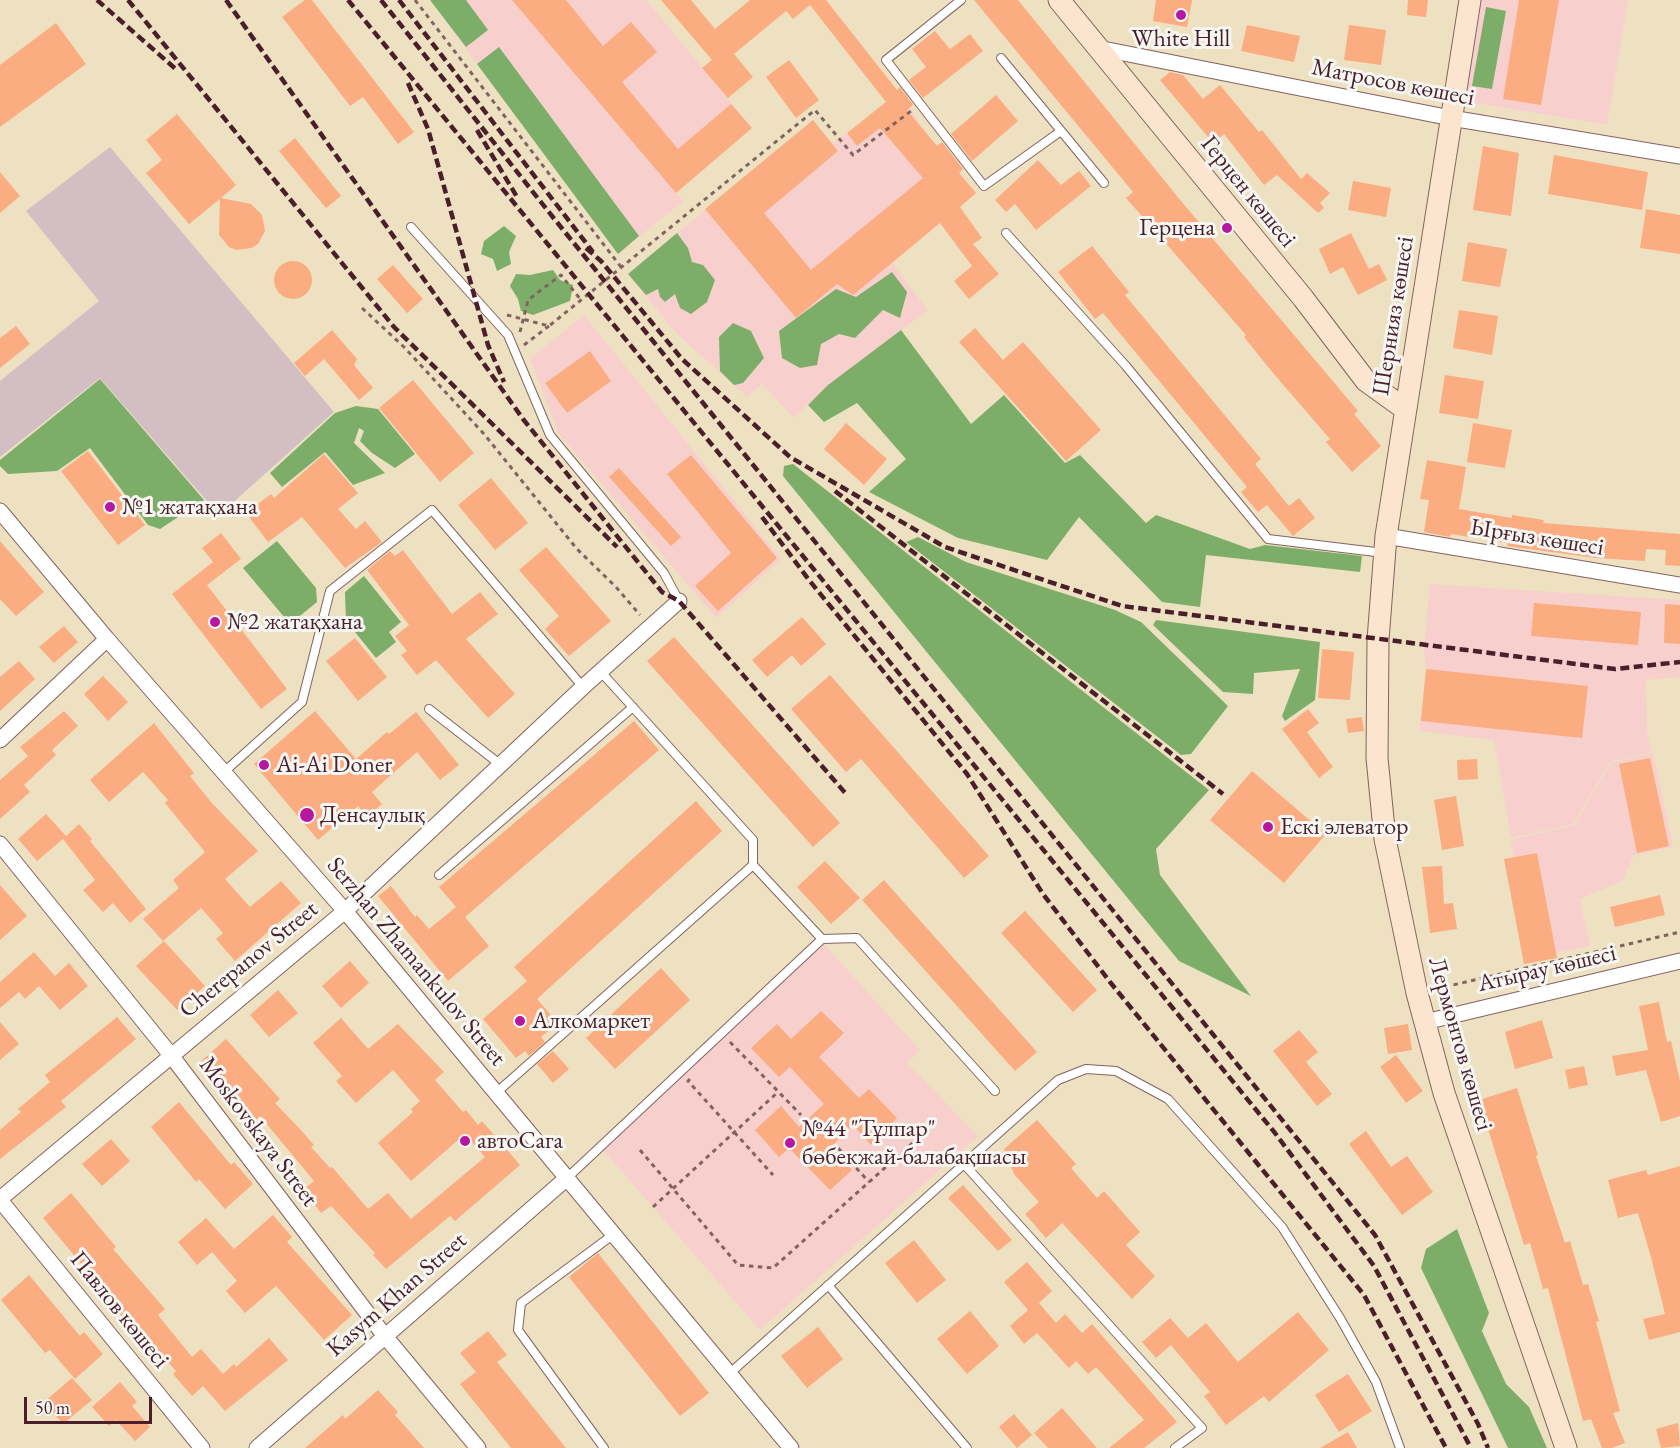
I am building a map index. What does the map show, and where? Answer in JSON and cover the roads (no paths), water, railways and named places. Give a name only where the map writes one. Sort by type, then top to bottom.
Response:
[{"type":"street","name":"Герцен көшесі","points":[[1059,0],[1303,298],[1366,381],[1405,408]]},
{"type":"street","name":"Шернияз көшесі","points":[[1378,640],[1386,544],[1405,408],[1470,0]]},
{"type":"street","name":"Матросов көшесі","points":[[1098,48],[1451,118],[1680,156]]},
{"type":"street","name":"Serzhan Zhamankulov Street","points":[[0,511],[107,639],[345,910],[791,1448]]},
{"type":"street","name":"Ырғыз көшесі","points":[[1386,544],[1680,585]]},
{"type":"street","name":"Cherepanov Street","points":[[0,1200],[170,1054],[345,910],[583,687],[679,601]]},
{"type":"street","points":[[0,740],[107,639]]},
{"type":"street","name":"Лермонтов көшесі","points":[[1378,640],[1377,758],[1385,839],[1417,993],[1444,1093],[1566,1448]]},
{"type":"street","name":"Moskovskaya Street","points":[[0,844],[170,1054],[384,1335],[478,1448]]},
{"type":"street","name":"Атырау көшесі","points":[[1425,1022],[1680,961]]},
{"type":"street","name":"Kasym Khan Street","points":[[257,1448],[384,1335],[567,1178]]},
{"type":"street","name":"Павлов көшесі","points":[[0,1200],[202,1448]]},
{"type":"lane","points":[[961,0],[886,60],[984,186],[1061,131]]},
{"type":"lane","points":[[1001,58],[1104,183]]},
{"type":"lane","points":[[411,226],[508,335],[550,435],[664,573],[679,601]]},
{"type":"lane","points":[[1006,232],[1126,366],[1268,539],[1386,544]]},
{"type":"lane","points":[[224,772],[302,702],[330,591],[432,510],[583,687]]},
{"type":"lane","points":[[602,672],[753,840],[753,865],[822,939]]},
{"type":"lane","points":[[440,875],[633,707]]},
{"type":"lane","points":[[429,709],[501,765]]},
{"type":"lane","points":[[496,1093],[753,865]]},
{"type":"lane","points":[[567,1178],[822,939],[857,938],[995,1091]]},
{"type":"lane","points":[[729,1374],[1058,1080],[1086,1070],[1116,1071],[1168,1099],[1282,1227],[1340,1318],[1376,1382],[1400,1448]]},
{"type":"lane","points":[[964,1164],[1202,1428],[1175,1448]]},
{"type":"lane","points":[[604,1448],[518,1330],[521,1303],[614,1234]]},
{"type":"lane","points":[[828,1285],[967,1448]]},
{"type":"railway","points":[[97,0],[178,71]]},
{"type":"railway","points":[[128,0],[394,327],[617,547]]},
{"type":"railway","points":[[226,0],[523,419],[662,592],[679,601],[847,795]]},
{"type":"railway","points":[[348,0],[1275,1133],[1374,1266],[1471,1448]]},
{"type":"railway","points":[[381,0],[552,216],[1375,1235],[1478,1424],[1488,1448]]},
{"type":"railway","points":[[399,0],[593,252]]},
{"type":"railway","points":[[408,83],[428,129],[488,345],[504,382]]},
{"type":"railway","points":[[477,130],[517,197]]},
{"type":"railway","points":[[586,248],[601,261],[682,359],[790,457],[945,547],[1122,606],[1615,669],[1680,662]]},
{"type":"railway","points":[[835,491],[1223,794]]},
{"type":"railway","points":[[762,517],[809,580],[967,774],[1043,894],[1110,982],[1364,1295],[1446,1448]]},
{"type":"place","name":"White Hill","points":[[1181,15]]},
{"type":"place","name":"Герцена","points":[[1227,228]]},
{"type":"place","name":"№1 жатақхана","points":[[110,507]]},
{"type":"place","name":"№2 жатақхана","points":[[215,622]]},
{"type":"place","name":"Ai-Ai Doner","points":[[264,765]]},
{"type":"place","name":"Денсаулық","points":[[307,815]]},
{"type":"place","name":"Ескі элеватор","points":[[1268,827]]},
{"type":"place","name":"Алкомаркет","points":[[520,1021]]},
{"type":"place","name":"автоСага","points":[[465,1141]]},
{"type":"place","name":"№44 \"Тұлпар\" бөбекжай-балабақшасы","points":[[790,1143]]}]
